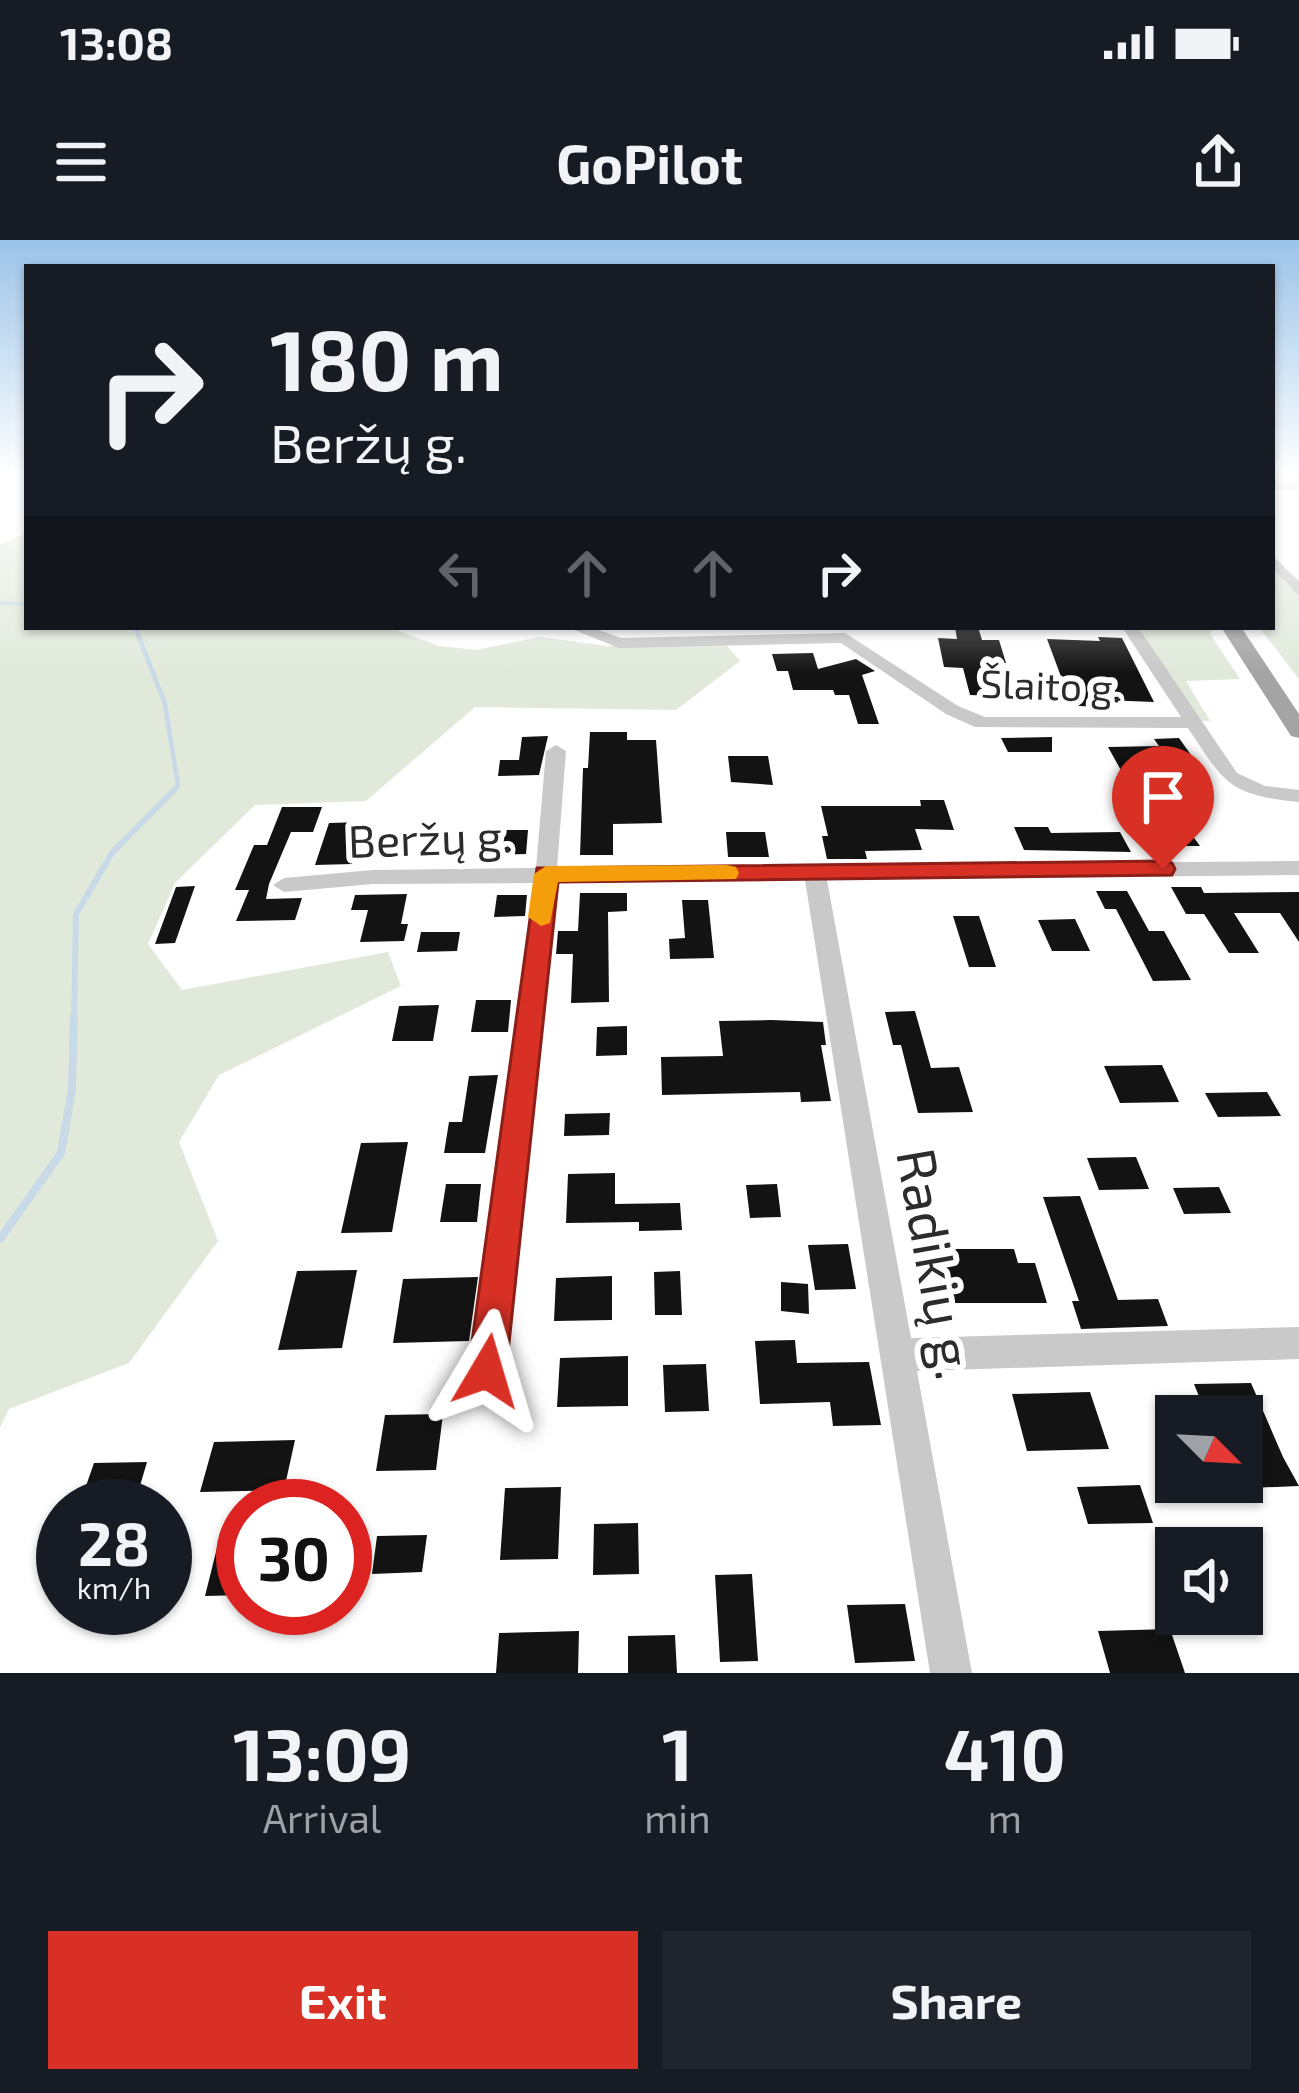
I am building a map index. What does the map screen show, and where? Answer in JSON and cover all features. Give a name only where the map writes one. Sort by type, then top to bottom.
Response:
[{"type":"main road","points":[[1233,630],[1299,731]]},
{"type":"street","points":[[1275,563],[1299,591]]},
{"type":"street","name":"Šlaito g.","points":[[583,630],[620,643],[857,634],[974,721],[1191,722]]},
{"type":"street","points":[[1132,630],[1230,777],[1261,792],[1299,796]]},
{"type":"street","points":[[487,1371],[546,874],[556,751]]},
{"type":"street","name":"Beržų g.","points":[[284,886],[373,877],[1299,868]]},
{"type":"street","name":"Radikių g.","points":[[815,872],[951,1673]]},
{"type":"street","points":[[900,1355],[1299,1343]]},
{"type":"shaded area","points":[[24,539],[24,630],[396,630],[439,646],[476,650],[540,637],[608,646],[727,646],[740,661],[676,710],[475,707],[366,801],[255,805],[175,883],[148,944],[182,990],[388,952],[401,986],[219,1075],[179,1142],[218,1241],[129,1363],[9,1409],[0,1428],[0,544]]},
{"type":"shaded area","points":[[1275,563],[1299,591],[1299,679],[1261,630],[1275,630]]},
{"type":"shaded area","points":[[1132,630],[1213,630],[1210,634],[1240,679],[1186,681],[1210,721],[1197,721]]},
{"type":"building","points":[[956,630],[979,630],[982,640],[999,640],[1006,663],[987,663],[996,696],[970,695],[963,668],[944,667],[938,638],[957,639]]},
{"type":"building","points":[[1098,637],[1122,638],[1154,702],[1104,700],[1107,707],[1079,706],[1069,698],[1047,639],[1100,641]]},
{"type":"building","points":[[813,653],[818,669],[856,659],[875,671],[862,675],[879,724],[858,724],[849,695],[793,690],[788,671],[777,671],[772,654]]},
{"type":"building","points":[[590,732],[627,732],[627,740],[656,740],[662,823],[613,824],[613,855],[580,855],[583,768],[588,768]]},
{"type":"building","points":[[548,736],[539,775],[498,776],[500,760],[519,760],[522,737]]},
{"type":"building","points":[[1052,737],[1052,752],[1008,752],[1001,738]]},
{"type":"building","points":[[1179,738],[1208,779],[1150,778],[1200,846],[1163,846],[1108,747],[1159,746],[1154,739]]},
{"type":"building","points":[[728,756],[768,756],[773,785],[731,782]]},
{"type":"building","points":[[920,800],[944,800],[954,830],[915,829],[922,850],[865,851],[867,859],[827,859],[821,806],[921,806]]},
{"type":"building","points":[[282,807],[322,807],[313,832],[291,832],[269,884],[266,899],[302,898],[295,920],[236,921],[249,890],[235,890],[254,845],[267,845]]},
{"type":"building","points":[[364,822],[352,864],[315,865],[329,823]]},
{"type":"building","points":[[1014,827],[1048,827],[1051,833],[1120,832],[1131,852],[1024,850]]},
{"type":"building","points":[[491,830],[528,830],[526,854],[487,855]]},
{"type":"building","points":[[726,832],[765,832],[769,857],[728,857]]},
{"type":"building","points":[[195,886],[175,943],[155,944],[176,887]]},
{"type":"building","points":[[1171,887],[1201,887],[1204,893],[1299,892],[1299,942],[1280,913],[1234,913],[1259,953],[1229,953],[1204,914],[1186,914]]},
{"type":"building","points":[[1096,891],[1127,891],[1149,931],[1164,931],[1191,980],[1153,981],[1116,909],[1105,909]]},
{"type":"building","points":[[580,893],[627,893],[627,911],[608,912],[609,1002],[571,1003],[573,954],[556,954],[558,931],[578,931]]},
{"type":"building","points":[[407,894],[401,924],[408,924],[404,941],[360,942],[368,910],[351,910],[355,895]]},
{"type":"building","points":[[497,895],[527,895],[525,916],[494,917]]},
{"type":"building","points":[[682,900],[708,900],[714,958],[670,959],[669,939],[685,938]]},
{"type":"building","points":[[953,916],[979,916],[996,967],[969,967]]},
{"type":"building","points":[[1075,919],[1090,951],[1052,951],[1038,920]]},
{"type":"building","points":[[421,932],[460,932],[457,951],[417,952]]},
{"type":"building","points":[[476,1000],[511,1000],[508,1032],[471,1032]]},
{"type":"building","points":[[439,1005],[433,1041],[392,1041],[399,1006]]},
{"type":"building","points":[[915,1011],[931,1068],[959,1067],[973,1112],[918,1113],[901,1045],[893,1045],[885,1012]]},
{"type":"building","points":[[719,1021],[823,1022],[826,1045],[821,1045],[831,1101],[801,1102],[800,1092],[662,1095],[661,1057],[723,1056]]},
{"type":"building","points":[[627,1026],[627,1055],[596,1056],[597,1027]]},
{"type":"building","points":[[1162,1065],[1179,1102],[1120,1103],[1104,1066]]},
{"type":"building","points":[[498,1075],[485,1153],[444,1153],[449,1122],[462,1122],[469,1076]]},
{"type":"building","points":[[1267,1092],[1281,1116],[1218,1117],[1205,1093]]},
{"type":"building","points":[[610,1113],[609,1135],[564,1136],[565,1114]]},
{"type":"building","points":[[408,1142],[392,1232],[341,1233],[361,1143]]},
{"type":"building","points":[[1136,1157],[1149,1189],[1099,1190],[1087,1158]]},
{"type":"building","points":[[615,1173],[615,1204],[680,1203],[682,1230],[639,1231],[639,1222],[566,1223],[568,1174]]},
{"type":"building","points":[[446,1184],[481,1184],[477,1222],[440,1222]]},
{"type":"building","points":[[777,1184],[781,1217],[750,1218],[746,1185]]},
{"type":"building","points":[[1219,1187],[1231,1213],[1184,1214],[1173,1188]]},
{"type":"building","points":[[1080,1196],[1118,1300],[1158,1299],[1168,1326],[1081,1329],[1072,1301],[1079,1301],[1043,1197]]},
{"type":"building","points":[[848,1244],[856,1289],[815,1290],[808,1245]]},
{"type":"building","points":[[942,1249],[1014,1249],[1018,1263],[1035,1263],[1047,1303],[954,1303]]},
{"type":"building","points":[[357,1270],[342,1348],[278,1350],[297,1271]]},
{"type":"building","points":[[680,1271],[682,1315],[655,1315],[654,1272]]},
{"type":"building","points":[[612,1276],[612,1320],[554,1321],[556,1278]]},
{"type":"building","points":[[478,1277],[469,1341],[393,1343],[403,1279]]},
{"type":"building","points":[[781,1282],[808,1284],[809,1314],[781,1311]]},
{"type":"building","points":[[795,1340],[797,1363],[869,1362],[881,1425],[833,1426],[830,1402],[760,1404],[755,1341]]},
{"type":"building","points":[[628,1356],[628,1406],[557,1407],[560,1358]]},
{"type":"building","points":[[706,1364],[709,1411],[665,1412],[663,1365]]},
{"type":"building","points":[[1251,1383],[1256,1395],[1198,1395],[1194,1384]]},
{"type":"building","points":[[1090,1392],[1109,1449],[1027,1451],[1012,1394]]},
{"type":"building","points":[[1263,1411],[1283,1457],[1299,1486],[1263,1487]]},
{"type":"building","points":[[443,1414],[436,1470],[376,1471],[385,1415]]},
{"type":"building","points":[[295,1440],[286,1479],[216,1479],[216,1492],[200,1492],[214,1442]]},
{"type":"building","points":[[147,1462],[142,1479],[88,1479],[94,1463]]},
{"type":"building","points":[[1140,1485],[1153,1523],[1088,1524],[1077,1487]]},
{"type":"building","points":[[561,1487],[558,1559],[500,1560],[505,1488]]},
{"type":"building","points":[[638,1523],[639,1574],[593,1575],[594,1524]]},
{"type":"building","points":[[427,1535],[422,1572],[372,1574],[377,1536]]},
{"type":"building","points":[[216,1552],[216,1596],[205,1596]]},
{"type":"building","points":[[752,1574],[758,1661],[720,1662],[715,1575]]},
{"type":"building","points":[[905,1604],[915,1661],[855,1663],[847,1605]]},
{"type":"building","points":[[1155,1629],[1155,1635],[1172,1635],[1185,1673],[1110,1673],[1098,1631]]},
{"type":"building","points":[[579,1631],[578,1673],[496,1673],[499,1633]]},
{"type":"building","points":[[675,1635],[677,1673],[628,1673],[628,1636]]},
{"type":"waterway","points":[[0,603],[24,604]]},
{"type":"waterway","points":[[136,630],[165,704],[178,786],[174,790]]},
{"type":"waterway","points":[[74,1020],[76,914],[112,853],[174,790]]},
{"type":"waterway","points":[[171,793],[174,790]]},
{"type":"waterway","points":[[0,1239],[61,1153],[72,1089],[74,1017]]},
{"type":"slow traffic","points":[[541,917],[546,874],[727,873]]},
{"type":"route","points":[[487,1371],[546,874],[1163,869]]}]
